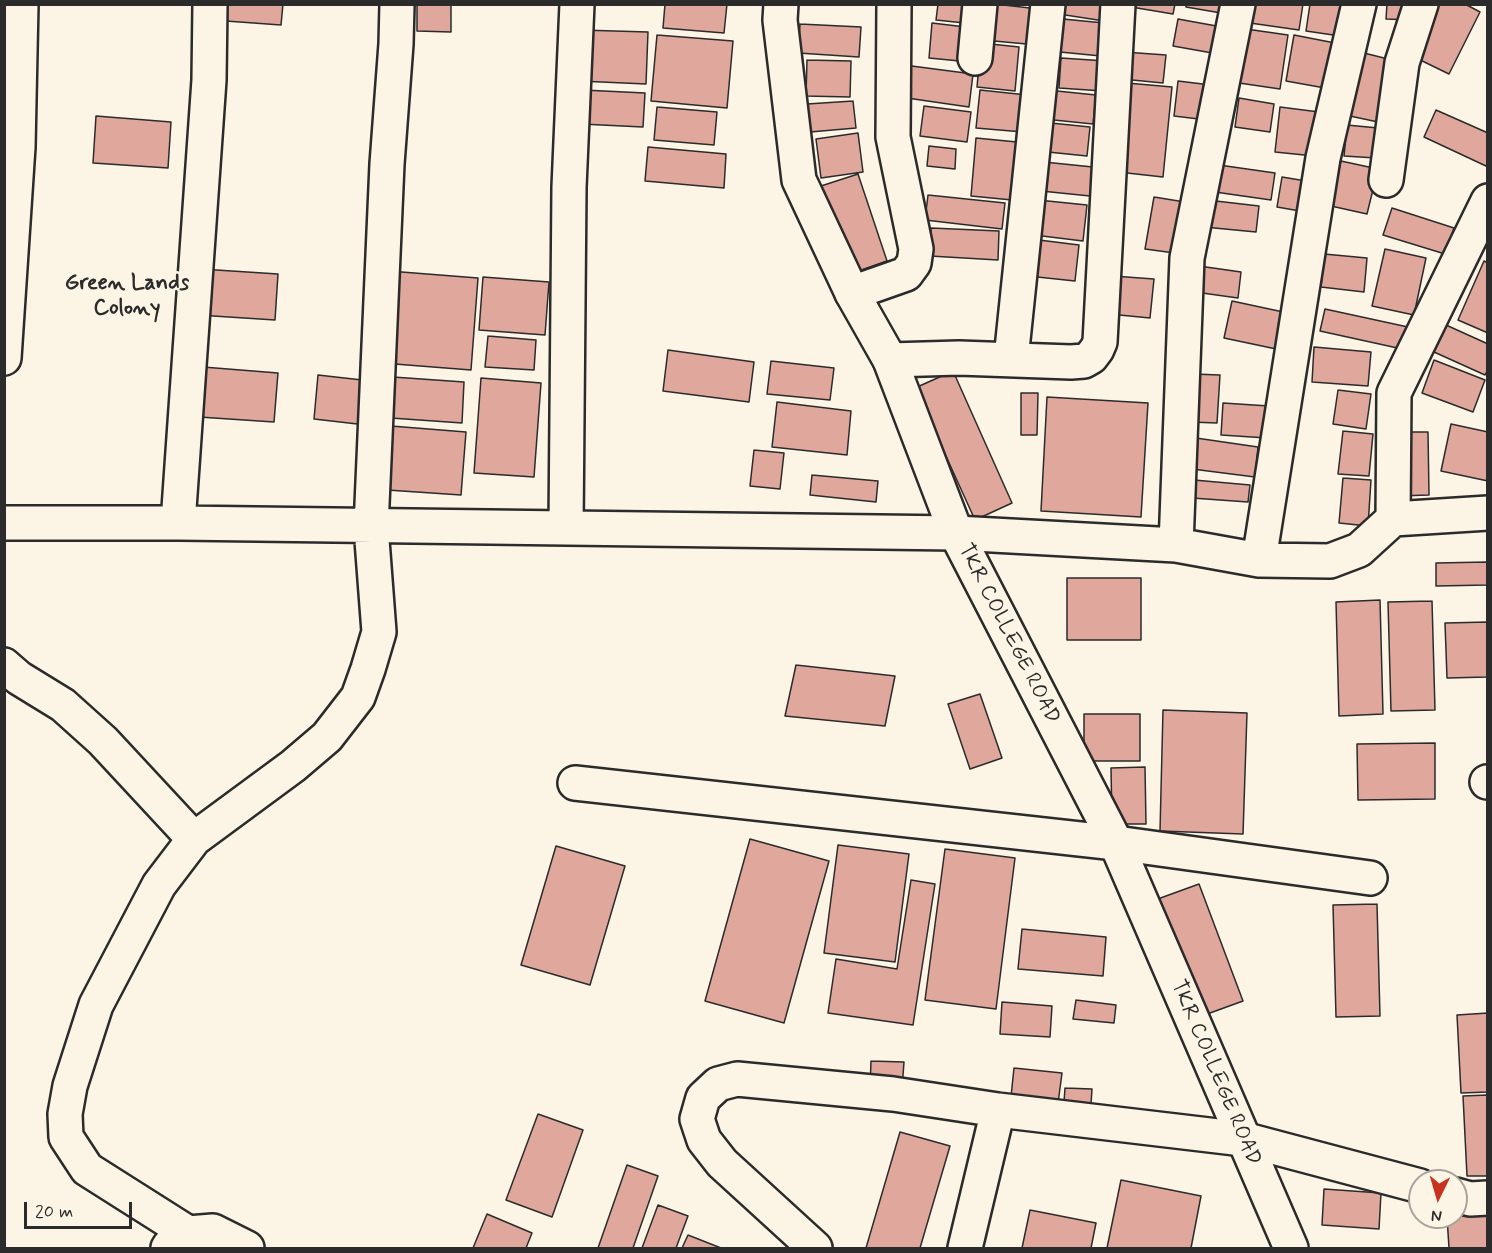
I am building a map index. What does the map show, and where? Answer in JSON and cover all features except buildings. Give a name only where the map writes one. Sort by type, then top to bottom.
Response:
[{"type":"street","points":[[4,358],[18,147],[21,4]]},
{"type":"street","points":[[178,524],[209,80],[210,4]]},
{"type":"street","points":[[247,1248],[213,1231],[178,1241],[87,1168],[66,1137],[65,1114],[70,1086],[96,1005],[159,885],[194,839],[327,737],[358,697],[368,669],[379,632],[370,526],[386,176],[397,4]]},
{"type":"street","points":[[566,528],[569,187],[577,4]]},
{"type":"street","name":"TKR COLLEGE ROAD","points":[[781,4],[780,20],[799,180],[852,292],[890,360],[956,533],[1116,843],[1291,1248]]},
{"type":"street","points":[[852,292],[906,274],[914,262],[916,249],[893,136],[894,4]]},
{"type":"street","points":[[975,58],[980,4]]},
{"type":"street","points":[[1011,359],[1048,4]]},
{"type":"street","points":[[890,360],[959,358],[1084,362],[1092,357],[1100,342],[1118,4]]},
{"type":"street","points":[[1176,545],[1187,258],[1238,4]]},
{"type":"street","points":[[1259,560],[1323,158],[1359,4]]},
{"type":"street","points":[[1386,180],[1402,63],[1421,4]]},
{"type":"street","points":[[1393,519],[1394,393],[1488,201]]},
{"type":"street","points":[[4,523],[956,533],[1176,545],[1259,560],[1330,561],[1359,550],[1393,519],[1488,513]]},
{"type":"street","points":[[4,665],[63,705],[103,741],[194,839]]},
{"type":"street","points":[[575,783],[1116,843],[1370,878]]},
{"type":"street","points":[[815,1248],[722,1163],[704,1140],[697,1119],[703,1098],[718,1084],[737,1079],[893,1094],[998,1110],[1243,1139],[1408,1183]]},
{"type":"street","points":[[965,1248],[998,1110]]},
{"type":"street","points":[[1468,1198],[1488,1198]]},
{"type":"district","name":"Green Lands Colony","points":[[127,296]]}]
